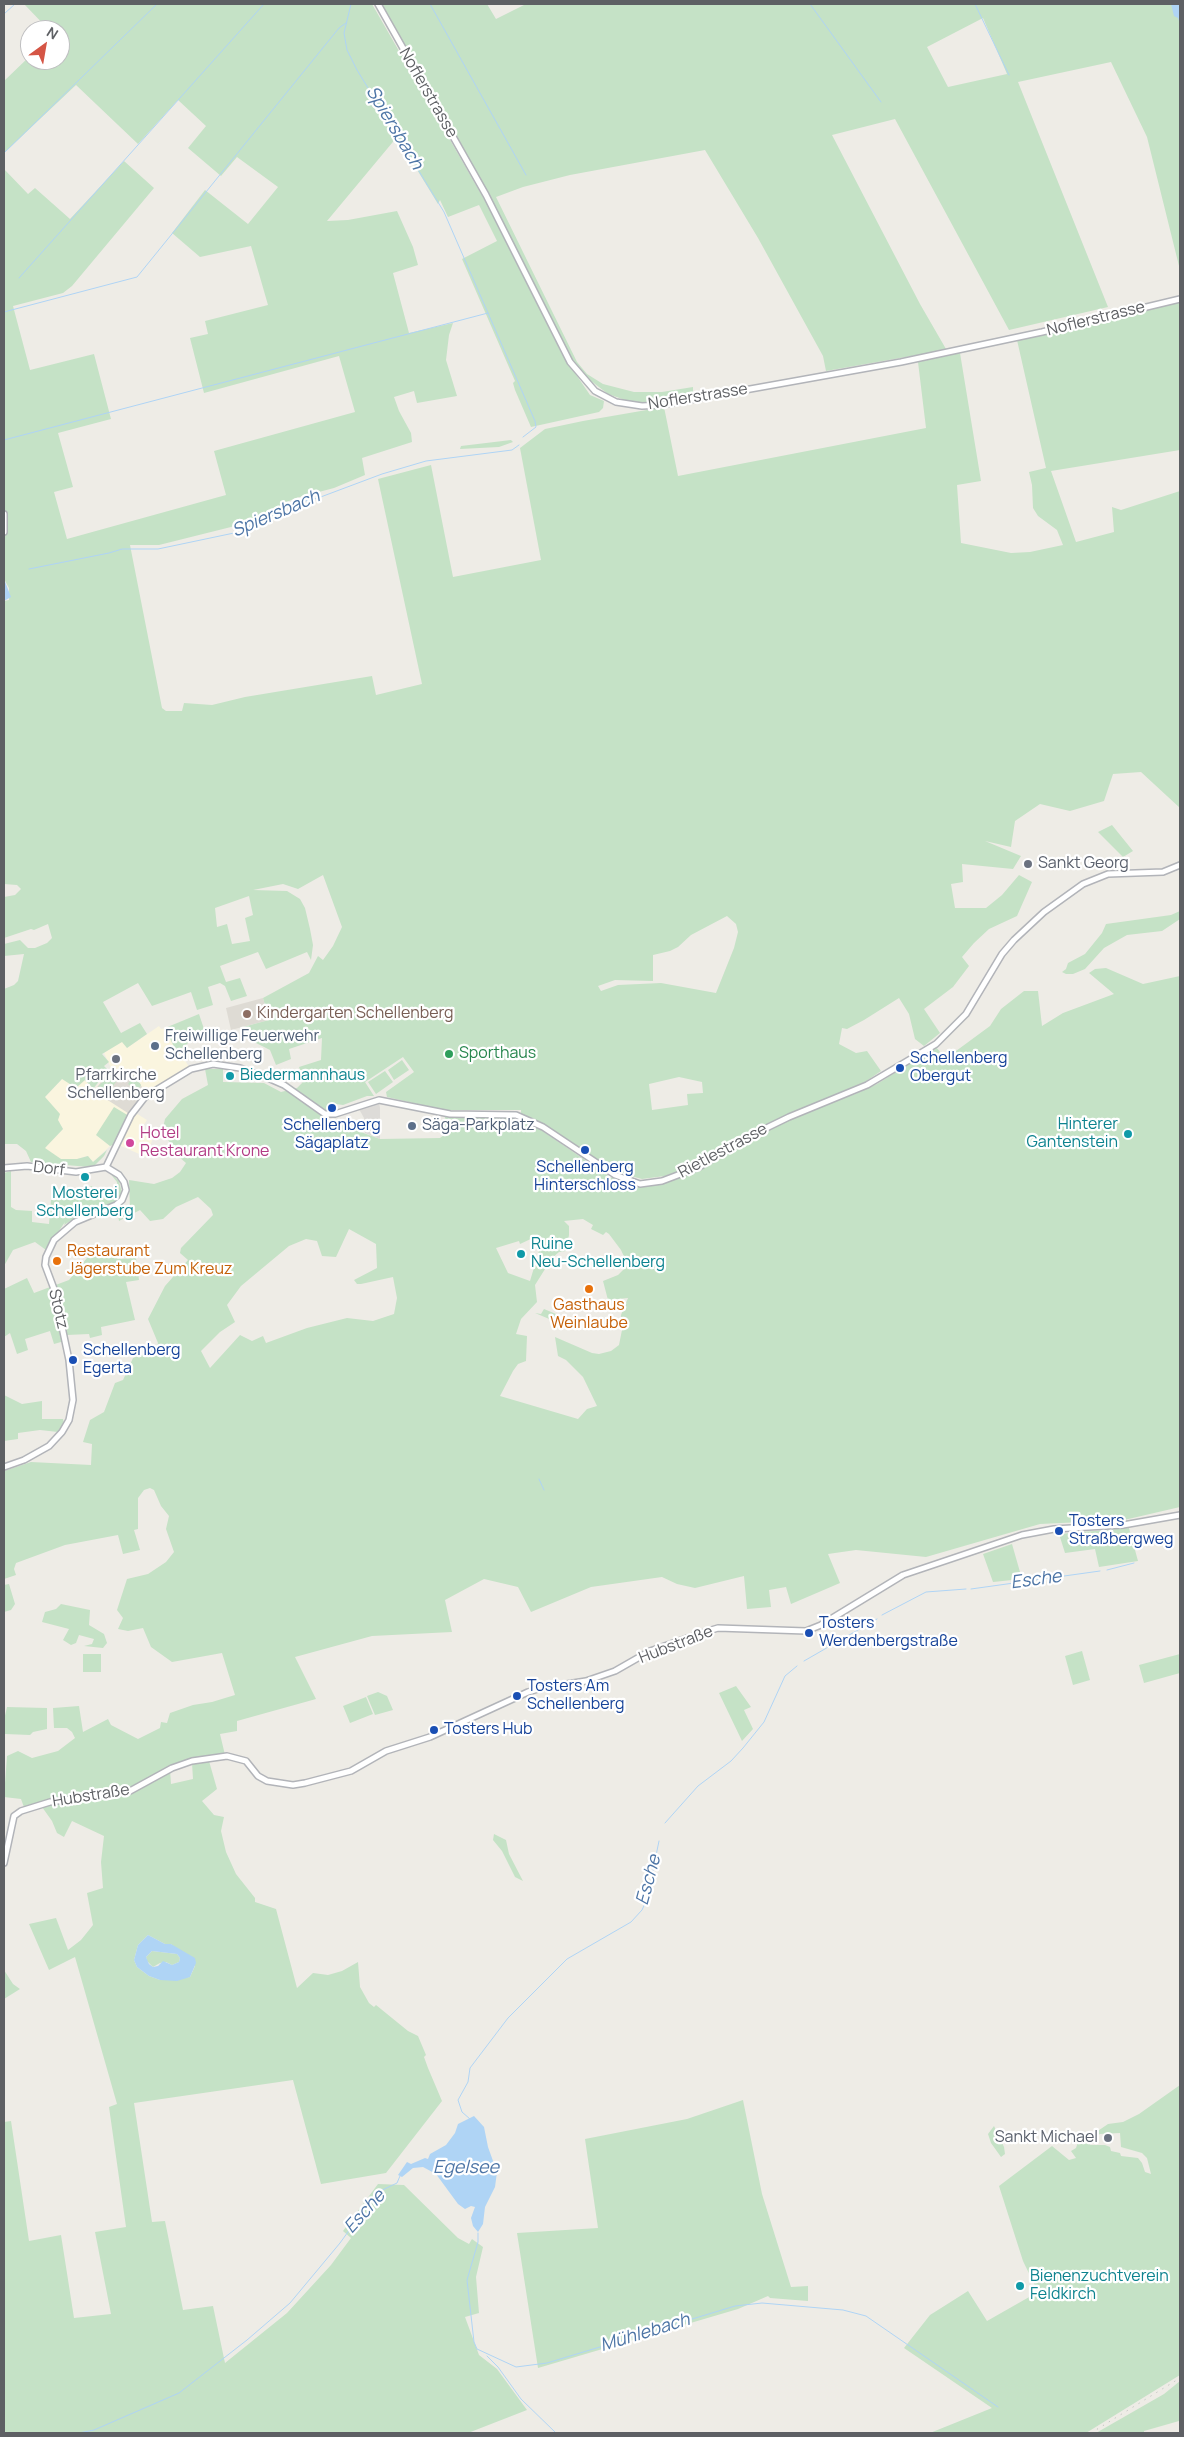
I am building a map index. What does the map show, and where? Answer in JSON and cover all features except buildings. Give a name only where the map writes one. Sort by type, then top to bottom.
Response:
[{"type":"street","name":"Noflerstrasse","points":[[378,4],[486,195],[570,362],[580,376],[595,391],[616,402],[642,406],[661,405],[901,362],[1042,332],[1180,299]]},
{"type":"street","points":[[4,514],[4,532]]},
{"type":"street","name":"Rietlestrasse","points":[[106,1167],[131,1115],[145,1097],[200,1065],[221,1064],[262,1075],[284,1085],[320,1111],[330,1114],[379,1100],[450,1114],[516,1115],[543,1127],[606,1171],[630,1181],[648,1183],[674,1178],[764,1129],[867,1085],[931,1048],[956,1026],[981,992],[1007,948],[1027,927],[1072,891],[1108,874],[1163,872],[1180,865]]},
{"type":"street","name":"Dorf","points":[[4,1168],[26,1166],[76,1172],[106,1167]]},
{"type":"street","name":"Stotz","points":[[4,1467],[43,1450],[57,1439],[69,1420],[73,1400],[69,1360],[54,1289],[45,1265],[46,1257],[54,1240],[70,1227],[92,1214],[116,1205],[126,1194],[124,1182],[119,1175],[106,1167]]},
{"type":"street","name":"Hubstraße","points":[[4,1863],[14,1816],[20,1811],[70,1798],[138,1789],[157,1774],[186,1763],[227,1756],[246,1761],[258,1776],[267,1781],[293,1786],[305,1783],[351,1771],[386,1751],[430,1737],[528,1692],[608,1674],[650,1651],[713,1630],[806,1631],[821,1625],[903,1575],[1022,1535],[1054,1529],[1123,1525],[1180,1515]]},
{"type":"shaded area","name":"Kindergarten Schellenberg","points":[[263,998],[269,1020],[231,1030],[226,1008]]},
{"type":"shaded area","points":[[159,1026],[161,1029],[165,1028],[177,1053],[180,1052],[189,1067],[157,1088],[134,1112],[147,1120],[141,1129],[153,1138],[146,1157],[96,1135],[110,1146],[93,1162],[87,1156],[77,1159],[61,1159],[47,1151],[45,1148],[63,1129],[45,1097],[62,1079],[85,1080],[94,1090],[111,1068],[104,1053],[122,1041],[127,1048]]},
{"type":"shaded area","points":[[108,1073],[118,1079],[122,1074],[130,1080],[134,1075],[142,1087],[135,1098],[141,1102],[131,1115],[106,1099],[108,1095],[97,1087]]},
{"type":"shaded area","points":[[379,1103],[380,1139],[365,1133],[364,1118],[359,1109]]},
{"type":"green space","points":[[24,4],[372,4],[488,206],[562,354],[590,395],[604,401],[603,408],[599,412],[531,427],[515,390],[513,383],[515,381],[462,259],[497,241],[479,205],[448,217],[440,200],[438,204],[397,137],[327,221],[348,220],[397,211],[413,247],[418,265],[393,273],[409,333],[453,323],[449,335],[446,360],[457,396],[417,403],[414,391],[394,397],[411,433],[412,442],[362,458],[365,475],[334,488],[296,498],[282,504],[255,521],[159,545],[130,545],[162,708],[166,711],[182,711],[184,703],[212,705],[245,697],[372,676],[376,695],[422,684],[378,479],[431,465],[453,577],[541,560],[520,448],[545,429],[583,421],[664,407],[678,476],[926,428],[918,362],[960,353],[981,481],[957,485],[961,543],[1011,553],[1030,552],[1063,545],[1057,530],[1038,516],[1033,508],[1032,485],[1029,472],[1046,468],[1017,340],[1180,302],[1180,450],[1051,471],[1076,542],[1114,532],[1112,507],[1121,510],[1180,491],[1180,808],[1141,772],[1113,774],[1104,801],[1070,811],[1040,804],[1015,821],[1011,847],[985,841],[1021,856],[1013,869],[962,864],[963,882],[951,884],[955,908],[986,908],[1002,895],[1019,875],[1032,882],[1017,916],[989,929],[974,943],[962,957],[969,966],[953,987],[924,1009],[940,1033],[924,1046],[915,1039],[909,1014],[899,998],[847,1029],[842,1028],[839,1044],[856,1053],[867,1051],[881,1071],[865,1082],[829,1097],[853,1095],[877,1084],[936,1047],[945,1058],[945,1061],[958,1060],[956,1051],[990,1026],[1001,1009],[1024,991],[1038,991],[1042,1026],[1063,1013],[1114,994],[1089,973],[1095,969],[1106,968],[1143,984],[1180,976],[1180,1507],[1124,1520],[1040,1524],[926,1557],[856,1550],[828,1554],[840,1583],[791,1604],[786,1587],[769,1590],[771,1607],[747,1609],[744,1576],[695,1588],[677,1584],[662,1577],[591,1587],[531,1612],[518,1587],[484,1579],[445,1600],[452,1632],[372,1636],[295,1657],[316,1699],[237,1721],[237,1731],[220,1734],[225,1755],[171,1767],[130,1787],[94,1792],[93,1795],[25,1810],[21,1799],[4,1797],[7,1756],[18,1751],[32,1758],[58,1751],[75,1738],[67,1728],[54,1728],[53,1708],[79,1706],[83,1732],[108,1719],[111,1725],[138,1739],[160,1728],[161,1722],[167,1723],[170,1713],[193,1705],[235,1695],[222,1653],[172,1662],[151,1647],[143,1628],[128,1631],[118,1629],[123,1618],[117,1610],[127,1579],[148,1574],[166,1562],[174,1552],[166,1529],[169,1516],[161,1506],[154,1490],[150,1488],[144,1490],[138,1498],[138,1529],[134,1530],[140,1550],[123,1554],[118,1535],[65,1545],[16,1563],[14,1569],[16,1575],[4,1579],[4,1471],[31,1462],[91,1465],[92,1444],[83,1442],[90,1420],[104,1412],[115,1383],[123,1380],[133,1358],[155,1350],[158,1343],[148,1319],[165,1286],[188,1260],[180,1253],[181,1248],[213,1215],[211,1209],[198,1197],[176,1207],[163,1219],[150,1221],[140,1210],[119,1221],[118,1215],[130,1209],[129,1180],[154,1184],[172,1178],[180,1172],[186,1163],[178,1156],[164,1133],[165,1119],[182,1099],[208,1085],[205,1069],[223,1069],[223,1082],[264,1083],[281,1092],[297,1088],[304,1081],[299,1067],[321,1060],[322,1038],[289,1049],[291,1059],[276,1065],[270,1050],[250,1040],[243,1027],[269,1020],[263,998],[309,973],[318,956],[323,960],[333,946],[342,927],[323,875],[298,889],[283,884],[253,890],[287,891],[300,899],[305,908],[313,945],[311,960],[307,952],[266,969],[258,952],[220,966],[226,982],[240,978],[247,996],[231,1001],[225,986],[220,983],[208,987],[213,1005],[197,1010],[191,992],[152,1006],[138,983],[103,1002],[121,1033],[140,1023],[147,1034],[127,1048],[122,1042],[102,1054],[109,1062],[104,1066],[108,1070],[93,1089],[85,1080],[76,1088],[62,1079],[45,1097],[60,1114],[58,1120],[63,1129],[45,1148],[61,1159],[77,1159],[88,1156],[93,1162],[107,1150],[104,1156],[95,1165],[89,1167],[31,1162],[26,1151],[17,1144],[4,1144],[4,989],[18,981],[24,954],[4,956],[4,944],[20,940],[28,948],[35,948],[47,943],[52,938],[48,924],[4,938],[4,897],[15,895],[21,889],[17,885],[4,884],[4,601],[9,600],[9,588],[4,579],[4,169],[28,194],[35,188],[70,219],[124,161],[154,188],[72,286],[63,293],[13,306],[30,370],[94,354],[111,419],[58,433],[73,487],[54,492],[67,539],[226,495],[214,451],[355,412],[339,356],[204,393],[190,338],[208,334],[205,321],[268,305],[251,246],[200,257],[172,233],[205,190],[248,224],[278,187],[237,157],[221,176],[188,148],[206,126],[178,100],[138,144],[76,85],[4,153],[4,81],[20,66],[20,70],[70,70],[70,20],[39,20]],"holes":[[[249,896],[253,915],[245,918],[250,941],[232,944],[227,924],[217,927],[215,908]],[[727,916],[736,924],[738,932],[734,948],[716,993],[661,983],[618,985],[601,991],[598,986],[615,980],[653,981],[653,955],[678,947],[691,935]],[[403,1057],[414,1072],[386,1092],[387,1097],[443,1110],[521,1110],[521,1114],[546,1125],[607,1167],[642,1179],[665,1176],[695,1166],[660,1184],[632,1186],[610,1177],[538,1128],[511,1117],[445,1115],[444,1135],[440,1138],[380,1139],[325,1119],[336,1104],[343,1105],[367,1096],[374,1096],[365,1082]],[[679,1077],[702,1082],[703,1093],[687,1094],[688,1105],[652,1110],[649,1084]],[[583,1219],[593,1225],[591,1229],[603,1235],[606,1232],[609,1234],[621,1250],[628,1265],[618,1275],[603,1281],[608,1300],[628,1298],[621,1315],[622,1330],[619,1345],[611,1351],[599,1354],[592,1353],[555,1337],[558,1356],[566,1360],[583,1377],[597,1406],[587,1409],[578,1419],[500,1396],[518,1364],[526,1361],[527,1336],[516,1334],[521,1319],[537,1302],[535,1285],[552,1258],[559,1252],[566,1251],[569,1226],[564,1221]],[[349,1229],[376,1244],[377,1268],[354,1280],[357,1284],[361,1284],[393,1277],[397,1298],[394,1314],[373,1321],[347,1318],[307,1328],[266,1343],[263,1336],[252,1341],[240,1335],[210,1368],[201,1351],[220,1332],[235,1322],[227,1305],[241,1286],[289,1246],[306,1239],[317,1241],[322,1256],[336,1257]],[[535,1237],[542,1241],[530,1281],[508,1273],[496,1248],[519,1241],[520,1244]]]},
{"type":"green space","points":[[377,4],[487,4],[496,19],[526,4],[1180,4],[1180,270],[1147,137],[1111,62],[1018,82],[1108,307],[1009,330],[895,119],[832,135],[920,304],[946,349],[940,351],[826,371],[823,356],[758,238],[705,150],[570,175],[523,187],[496,197],[577,362],[587,374],[603,384],[634,392],[662,392],[693,387],[693,395],[648,403],[631,402],[608,394],[582,374],[570,356],[491,199]],"holes":[[[983,18],[1007,74],[948,87],[927,47]]]},
{"type":"green space","points":[[511,440],[513,442],[499,447],[460,449],[461,446]]},
{"type":"green space","points":[[1112,825],[1133,851],[1123,857],[1098,832]]},
{"type":"green space","points":[[1180,911],[1180,919],[1162,931],[1127,935],[1104,948],[1085,969],[1073,974],[1062,972],[1066,969],[1068,963],[1085,954],[1102,933],[1106,924],[1171,915]]},
{"type":"green space","points":[[199,1014],[205,1032],[198,1034],[177,1053],[165,1028]]},
{"type":"green space","points":[[402,1060],[409,1070],[394,1080],[388,1070]]},
{"type":"green space","points":[[385,1071],[393,1082],[376,1094],[368,1082]]},
{"type":"green space","points":[[109,1074],[118,1079],[108,1093],[98,1087]]},
{"type":"green space","points":[[134,1075],[141,1085],[138,1090],[128,1084]]},
{"type":"green space","points":[[114,1107],[129,1116],[116,1144],[110,1146],[96,1135]]},
{"type":"green space","points":[[11,1171],[11,1207],[16,1210],[32,1211],[32,1222],[49,1224],[51,1200],[60,1200],[60,1193],[74,1193],[92,1186],[94,1198],[112,1197],[118,1192],[117,1182],[109,1172],[119,1181],[122,1193],[115,1202],[83,1213],[64,1225],[65,1222],[46,1250],[35,1242],[13,1250],[4,1266],[4,1173]]},
{"type":"green space","points":[[91,1253],[119,1259],[136,1258],[139,1280],[126,1282],[135,1320],[101,1327],[102,1335],[90,1338],[89,1334],[67,1335],[68,1340],[54,1344],[50,1331],[25,1339],[28,1350],[17,1354],[10,1333],[4,1337],[4,1289],[27,1278],[34,1293],[69,1280]]},
{"type":"green space","points":[[544,1309],[556,1314],[554,1321],[535,1313],[541,1314]]},
{"type":"green space","points":[[4,1395],[22,1404],[42,1401],[42,1419],[63,1419],[64,1423],[58,1432],[40,1430],[18,1433],[18,1439],[4,1441]]},
{"type":"green space","points":[[1129,1528],[1138,1561],[1099,1567],[1095,1549],[1065,1553],[1059,1534]]},
{"type":"green space","points":[[1012,1544],[1022,1579],[993,1582],[983,1554]]},
{"type":"green space","points":[[9,1584],[15,1604],[11,1610],[4,1612],[4,1585]]},
{"type":"green space","points":[[61,1604],[90,1610],[89,1625],[104,1634],[107,1643],[103,1648],[84,1646],[92,1644],[94,1639],[79,1635],[76,1643],[71,1645],[63,1640],[69,1629],[42,1622],[45,1612],[56,1609]]},
{"type":"green space","points":[[1082,1651],[1090,1680],[1073,1685],[1065,1656]]},
{"type":"green space","points":[[83,1654],[101,1654],[101,1672],[83,1672]]},
{"type":"green space","points":[[1180,1654],[1180,1673],[1144,1683],[1139,1665]]},
{"type":"green space","points":[[736,1686],[751,1707],[744,1710],[753,1729],[742,1741],[719,1693]]},
{"type":"green space","points":[[378,1692],[387,1696],[393,1710],[375,1715],[367,1696]]},
{"type":"green space","points":[[366,1697],[373,1714],[350,1723],[343,1706]]},
{"type":"green space","points":[[7,1707],[47,1708],[47,1729],[33,1732],[30,1735],[5,1734],[4,1720]]},
{"type":"green space","points":[[209,1761],[217,1789],[202,1801],[214,1815],[224,1817],[221,1831],[226,1852],[236,1874],[255,1898],[255,1902],[276,1909],[297,1988],[313,1973],[328,1975],[342,1971],[358,1962],[360,1987],[369,2003],[374,2007],[376,2005],[408,2031],[418,2036],[426,2055],[424,2057],[428,2068],[442,2101],[386,2173],[321,2184],[293,2080],[134,2103],[152,2222],[165,2221],[183,2310],[213,2306],[225,2363],[287,2313],[331,2265],[351,2238],[343,2231],[378,2184],[404,2185],[458,2238],[469,2244],[472,2239],[483,2247],[476,2277],[479,2313],[465,2317],[479,2355],[497,2369],[527,2410],[468,2433],[4,2433],[4,2122],[11,2121],[29,2241],[61,2235],[74,2318],[111,2314],[95,2232],[126,2227],[109,2107],[117,2104],[75,1957],[49,1970],[29,1924],[56,1918],[68,1950],[81,1940],[93,1925],[87,1893],[103,1888],[101,1862],[104,1836],[72,1821],[64,1837],[57,1833],[52,1821],[42,1807],[51,1803],[138,1790],[170,1770],[171,1784],[193,1779],[192,1763]],"holes":[[[148,1935],[165,1944],[171,1944],[195,1966],[190,1977],[160,1980],[149,1976],[137,1967],[134,1960],[138,1945]]]},
{"type":"green space","points":[[494,1834],[506,1840],[509,1854],[523,1881],[515,1877],[502,1851],[493,1840]]},
{"type":"green space","points":[[152,1951],[177,1954],[180,1958],[179,1962],[172,1965],[166,1962],[160,1963],[153,1967],[146,1957]]},
{"type":"green space","points":[[4,1970],[13,1984],[20,1989],[4,1999]]},
{"type":"green space","points":[[1180,2085],[1180,2375],[1086,2433],[930,2433],[992,2408],[904,2348],[930,2315],[968,2291],[987,2321],[1038,2292],[1023,2261],[999,2186],[1052,2146],[1069,2160],[1076,2158],[1071,2151],[1076,2148],[1079,2139],[1089,2137],[1108,2124],[1123,2122],[1139,2114]],"holes":[[[1120,2133],[1121,2147],[1142,2153],[1147,2158],[1151,2174],[1145,2172],[1138,2158],[1121,2156],[1120,2153],[1111,2151],[1110,2147],[1105,2145],[1090,2145],[1092,2139],[1100,2134]]]},
{"type":"green space","points":[[743,2100],[762,2194],[791,2287],[808,2286],[808,2301],[770,2298],[768,2296],[738,2309],[538,2368],[517,2233],[598,2228],[585,2139],[687,2119]]},
{"type":"green space","points":[[994,2126],[1004,2147],[1005,2154],[1001,2157],[991,2143],[988,2134]]},
{"type":"green space","points":[[1180,2381],[1180,2423],[1179,2421],[1144,2431],[1144,2433],[1096,2433],[1164,2394]]},
{"type":"water","points":[[1171,4],[1180,4],[1180,24],[1178,18],[1174,16]]},
{"type":"water","points":[[4,579],[11,597],[4,601]]},
{"type":"water","points":[[148,1935],[165,1944],[171,1944],[195,1958],[196,1963],[190,1977],[177,1981],[160,1980],[149,1976],[137,1967],[134,1960],[138,1945]],"holes":[[[152,1951],[177,1954],[180,1958],[179,1962],[172,1965],[163,1961],[158,1966],[153,1967],[149,1964],[146,1957]]]},
{"type":"water","name":"Egelsee","points":[[474,2116],[484,2127],[488,2147],[497,2172],[495,2187],[485,2207],[483,2224],[478,2232],[473,2226],[471,2218],[475,2207],[471,2206],[465,2209],[458,2204],[436,2174],[423,2167],[413,2168],[402,2177],[398,2175],[407,2162],[411,2164],[425,2158],[428,2159],[430,2154],[446,2145],[455,2133],[458,2124]]},
{"type":"waterway","points":[[4,14],[15,4]]},
{"type":"waterway","points":[[4,153],[157,4]]},
{"type":"waterway","points":[[19,278],[264,4]]},
{"type":"waterway","name":"Spiersbach","points":[[351,4],[344,33],[347,50],[357,70],[444,212],[535,421],[536,427],[523,437]]},
{"type":"waterway","points":[[430,4],[526,175]]},
{"type":"waterway","points":[[810,4],[881,102]]},
{"type":"waterway","points":[[975,4],[1009,75]]},
{"type":"waterway","points":[[4,312],[137,277],[339,28],[346,23]]},
{"type":"waterway","points":[[4,440],[488,313]]},
{"type":"waterway","name":"Spiersbach","points":[[29,569],[122,549],[158,549],[234,533],[243,528],[262,523],[283,509],[297,503],[318,498],[382,474],[426,461],[512,450],[519,445]]},
{"type":"waterway","points":[[539,1479],[544,1490]]},
{"type":"waterway","name":"Esche","points":[[1107,1570],[1134,1563]]},
{"type":"waterway","name":"Esche","points":[[971,1589],[1100,1571]]},
{"type":"waterway","name":"Esche","points":[[882,1615],[926,1592],[966,1589]]},
{"type":"waterway","name":"Esche","points":[[804,1661],[877,1619]]},
{"type":"waterway","name":"Esche","points":[[665,1823],[698,1786],[731,1761],[743,1748],[764,1722],[785,1676],[797,1666]]},
{"type":"waterway","name":"Esche","points":[[470,2119],[462,2112],[458,2100],[468,2082],[470,2068],[508,2018],[567,1959],[631,1922],[642,1910],[647,1899],[659,1841]]},
{"type":"waterway","name":"Esche","points":[[79,2433],[94,2430],[179,2393],[247,2340],[290,2303],[340,2243],[376,2193],[397,2183],[400,2176]]},
{"type":"waterway","name":"Mühlebach","points":[[478,2233],[478,2242],[467,2280],[474,2342],[477,2349],[516,2367],[547,2363],[735,2306],[762,2303],[843,2310],[866,2316],[998,2407]]},
{"type":"waterway","points":[[487,2356],[498,2367],[521,2399],[556,2433]]},
{"type":"railway","points":[[1091,2433],[1180,2378]]},
{"type":"place","name":"Sankt Georg","points":[[1028,864]]},
{"type":"place","name":"Kindergarten Schellenberg","points":[[247,1014]]},
{"type":"place","name":"Freiwillige Feuerwehr Schellenberg","points":[[155,1046]]},
{"type":"place","name":"Sporthaus","points":[[449,1054]]},
{"type":"place","name":"Pfarrkirche Schellenberg","points":[[116,1059]]},
{"type":"place","name":"Schellenberg Obergut","points":[[900,1068]]},
{"type":"place","name":"Biedermannhaus","points":[[230,1076]]},
{"type":"place","name":"Schellenberg Sägaplatz","points":[[332,1108]]},
{"type":"place","name":"Säga-Parkplatz","points":[[412,1126]]},
{"type":"place","name":"Hinterer Gantenstein","points":[[1128,1134]]},
{"type":"place","name":"Hotel Restaurant Krone","points":[[130,1143]]},
{"type":"place","name":"Schellenberg Hinterschloss","points":[[585,1150]]},
{"type":"place","name":"Mosterei Schellenberg","points":[[85,1177]]},
{"type":"place","name":"Ruine Neu-Schellenberg","points":[[521,1254]]},
{"type":"place","name":"Restaurant Jägerstube Zum Kreuz","points":[[57,1261]]},
{"type":"place","name":"Gasthaus Weinlaube","points":[[589,1289]]},
{"type":"place","name":"Schellenberg Egerta","points":[[73,1360]]},
{"type":"place","name":"Tosters Straßbergweg","points":[[1059,1531]]},
{"type":"place","name":"Tosters Werdenbergstraße","points":[[809,1633]]},
{"type":"place","name":"Tosters Am Schellenberg","points":[[517,1696]]},
{"type":"place","name":"Tosters Hub","points":[[434,1730]]},
{"type":"place","name":"Sankt Michael","points":[[1108,2138]]},
{"type":"place","name":"Bienenzuchtverein Feldkirch","points":[[1020,2286]]}]
